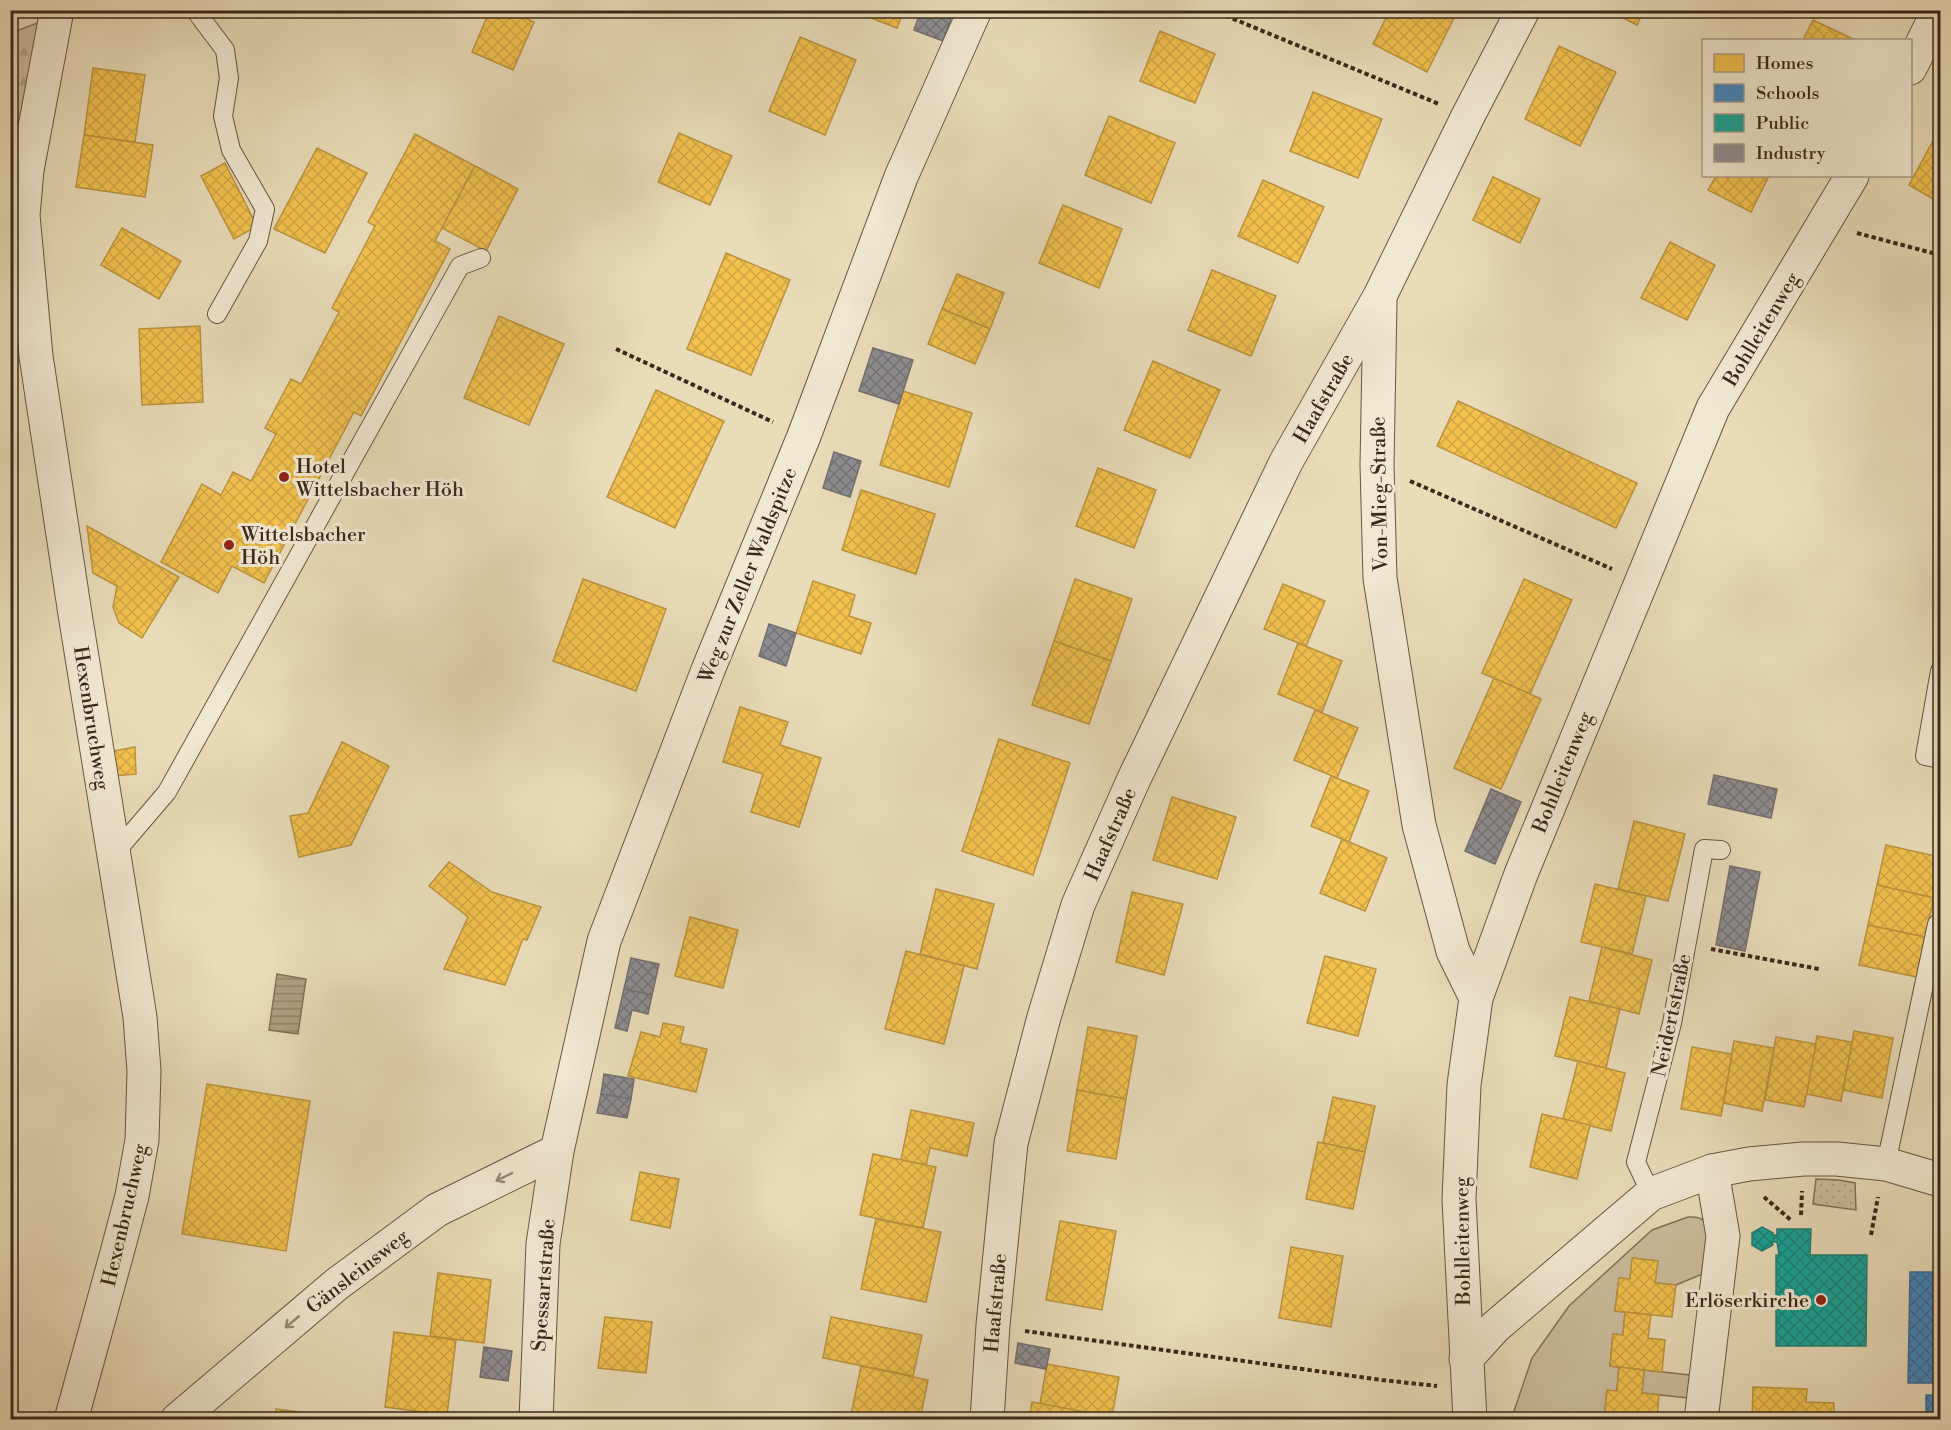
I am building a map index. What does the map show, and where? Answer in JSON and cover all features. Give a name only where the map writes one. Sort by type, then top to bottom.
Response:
[{"type":"street","name":"Hexenbruchweg","points":[[57,10],[27,170],[23,215],[36,356],[140,1017],[144,1071],[142,1140],[132,1196],[71,1419]]},
{"type":"street","name":"Weg zur Zeller Waldspitze","points":[[557,1151],[604,941],[708,670],[804,436],[901,177],[975,10]]},
{"type":"street","name":"Von-Mieg-Straße","points":[[1476,998],[1453,951],[1419,825],[1380,578],[1377,453],[1380,296],[1523,10]]},
{"type":"street","points":[[1912,66],[1939,10]]},
{"type":"street","name":"Bohlleitenweg","points":[[1468,1389],[1461,1263],[1460,1187],[1464,1085],[1476,998],[1521,874],[1713,408],[1851,177]]},
{"type":"street","name":"Haafstraße","points":[[987,1419],[993,1325],[1011,1143],[1044,1017],[1078,905],[1133,782],[1286,462],[1380,296]]},
{"type":"street","name":"Gänsleinsweg","points":[[177,1419],[337,1284],[437,1210],[557,1151]]},
{"type":"street","name":"Spessartstraße","points":[[536,1419],[543,1244],[557,1151]]},
{"type":"street","points":[[1468,1389],[1495,1327],[1651,1194],[1712,1171],[1749,1164],[1803,1159],[1837,1159],[1886,1164],[1941,1180]]},
{"type":"street","points":[[1701,1419],[1723,1236],[1712,1171]]},
{"type":"lane","points":[[195,10],[225,50],[229,78],[223,116],[231,150],[265,209],[258,241],[216,314]]},
{"type":"lane","points":[[114,854],[167,792],[460,266],[481,258]]},
{"type":"lane","points":[[1941,671],[1925,756],[1941,759]]},
{"type":"lane","name":"Neidertstraße","points":[[1651,1194],[1636,1162],[1672,1023],[1704,849],[1721,850]]},
{"type":"lane","points":[[1886,1164],[1937,924]]},
{"type":"path","points":[[1212,10],[1468,116]]},
{"type":"path","points":[[1891,241],[1941,255]]},
{"type":"path","points":[[616,349],[774,422]]},
{"type":"path","points":[[1428,489],[1640,582]]},
{"type":"path","points":[[1687,944],[1819,969]]},
{"type":"path","points":[[1871,1235],[1875,1207]]},
{"type":"path","points":[[1048,1335],[1382,1380],[1468,1389]]},
{"type":"green space","points":[[40,22],[11,168],[11,33]]},
{"type":"green space","points":[[1816,1179],[1855,1183],[1856,1210],[1813,1204]]},
{"type":"green space","points":[[1688,1217],[1699,1218],[1706,1224],[1708,1245],[1705,1273],[1676,1285],[1655,1283],[1657,1261],[1633,1258],[1630,1279],[1619,1278],[1615,1311],[1625,1312],[1623,1335],[1613,1334],[1610,1366],[1619,1367],[1617,1391],[1607,1391],[1604,1419],[1511,1420],[1532,1358],[1569,1306],[1652,1230]]},
{"type":"green space","points":[[1644,1370],[1699,1376],[1697,1399],[1642,1393]]},
{"type":"shaded area","points":[[277,974],[306,979],[298,1034],[269,1030]]},
{"type":"building: Homes","points":[[490,10],[508,10],[534,22],[513,70],[472,52]]},
{"type":"building: Homes","points":[[850,10],[904,10],[897,28]]},
{"type":"building: Homes","points":[[1390,10],[1458,10],[1427,72],[1373,44]]},
{"type":"building: Homes","points":[[1607,10],[1644,10],[1637,25]]},
{"type":"building: Homes","points":[[1813,20],[1853,39],[1804,39]]},
{"type":"building: Homes","points":[[1160,31],[1215,54],[1195,103],[1140,81]]},
{"type":"building: Homes","points":[[800,37],[856,60],[825,135],[769,111]]},
{"type":"building: Homes","points":[[1559,46],[1616,72],[1580,146],[1525,119]]},
{"type":"building: Homes","points":[[93,68],[145,75],[135,142],[84,135]]},
{"type":"building: Homes","points":[[1313,92],[1382,119],[1358,178],[1290,151]]},
{"type":"building: Homes","points":[[1109,116],[1175,143],[1151,203],[1085,175]]},
{"type":"building: Homes","points":[[1940,128],[1940,203],[1909,185]]},
{"type":"building: Homes","points":[[679,133],[732,156],[710,205],[658,182]]},
{"type":"building: Homes","points":[[415,134],[475,166],[435,241],[450,249],[361,416],[354,412],[264,583],[232,566],[218,593],[161,562],[202,484],[221,495],[233,472],[251,481],[276,434],[265,428],[291,379],[301,384],[339,312],[332,308],[375,226],[368,222]]},
{"type":"building: Homes","points":[[84,135],[153,145],[145,197],[76,187]]},
{"type":"building: Homes","points":[[317,148],[367,173],[325,253],[274,229]]},
{"type":"building: Homes","points":[[225,163],[257,226],[234,239],[201,176]]},
{"type":"building: Homes","points":[[475,166],[518,189],[486,251],[442,228]]},
{"type":"building: Homes","points":[[1493,177],[1540,199],[1520,243],[1473,220]]},
{"type":"building: Homes","points":[[1715,177],[1768,177],[1751,212],[1708,190]]},
{"type":"building: Homes","points":[[1263,180],[1324,207],[1298,263],[1238,236]]},
{"type":"building: Homes","points":[[1063,205],[1122,229],[1099,288],[1039,263]]},
{"type":"building: Homes","points":[[122,228],[181,261],[159,299],[101,265]]},
{"type":"building: Homes","points":[[1670,242],[1715,265],[1687,320],[1641,298]]},
{"type":"building: Homes","points":[[726,253],[790,280],[751,375],[687,349]]},
{"type":"building: Homes","points":[[1212,270],[1276,296],[1251,356],[1188,330]]},
{"type":"building: Homes","points":[[957,274],[1004,293],[990,329],[942,309]]},
{"type":"building: Homes","points":[[942,309],[990,329],[975,364],[928,344]]},
{"type":"building: Homes","points":[[499,316],[564,344],[529,425],[464,398]]},
{"type":"building: Homes","points":[[200,326],[203,402],[142,405],[139,329]]},
{"type":"building: Homes","points":[[1153,361],[1220,390],[1190,458],[1124,430]]},
{"type":"building: Homes","points":[[656,390],[724,421],[675,528],[607,497]]},
{"type":"building: Homes","points":[[903,391],[972,413],[949,487],[880,465]]},
{"type":"building: Homes","points":[[1458,401],[1637,483],[1616,528],[1437,446]]},
{"type":"building: Homes","points":[[1098,468],[1156,490],[1134,548],[1076,526]]},
{"type":"building: Homes","points":[[861,490],[935,514],[916,574],[842,550]]},
{"type":"building: Homes","points":[[87,526],[179,577],[142,638],[119,623],[113,607],[117,586],[93,573]]},
{"type":"building: Homes","points":[[583,579],[666,609],[636,691],[553,661]]},
{"type":"building: Homes","points":[[1075,579],[1132,599],[1111,661],[1054,641]]},
{"type":"building: Homes","points":[[1524,579],[1572,600],[1530,694],[1482,673]]},
{"type":"building: Homes","points":[[813,581],[855,595],[849,616],[871,623],[861,654],[796,633]]},
{"type":"building: Homes","points":[[1283,584],[1325,601],[1306,646],[1264,629]]},
{"type":"building: Homes","points":[[1054,641],[1111,661],[1089,724],[1032,705]]},
{"type":"building: Homes","points":[[1298,643],[1342,661],[1322,712],[1278,694]]},
{"type":"building: Homes","points":[[1494,678],[1541,699],[1501,789],[1454,768]]},
{"type":"building: Homes","points":[[740,707],[788,722],[780,745],[821,758],[799,827],[751,812],[763,774],[723,762]]},
{"type":"building: Homes","points":[[1315,710],[1358,728],[1337,778],[1294,760]]},
{"type":"building: Homes","points":[[999,739],[1070,763],[1033,875],[962,851]]},
{"type":"building: Homes","points":[[342,742],[389,766],[351,845],[299,857],[290,816],[308,813]]},
{"type":"building: Homes","points":[[135,747],[136,774],[112,776],[108,752]]},
{"type":"building: Homes","points":[[1331,776],[1369,791],[1349,842],[1311,826]]},
{"type":"building: Homes","points":[[1172,797],[1236,817],[1217,879],[1153,860]]},
{"type":"building: Homes","points":[[1634,821],[1685,834],[1668,901],[1618,889]]},
{"type":"building: Homes","points":[[1342,839],[1387,858],[1365,911],[1320,893]]},
{"type":"building: Homes","points":[[1886,845],[1940,857],[1940,870],[1934,898],[1877,885]]},
{"type":"building: Homes","points":[[449,862],[492,892],[541,907],[527,940],[523,939],[505,985],[444,969],[468,917],[429,886]]},
{"type":"building: Homes","points":[[1595,884],[1646,896],[1632,954],[1581,942]]},
{"type":"building: Homes","points":[[1877,885],[1934,898],[1925,937],[1868,925]]},
{"type":"building: Homes","points":[[936,889],[994,904],[977,969],[920,954]]},
{"type":"building: Homes","points":[[1132,892],[1183,904],[1164,975],[1116,962]]},
{"type":"building: Homes","points":[[690,917],[738,930],[723,988],[675,976]]},
{"type":"building: Homes","points":[[1868,925],[1925,937],[1917,977],[1859,965]]},
{"type":"building: Homes","points":[[1602,947],[1652,960],[1639,1014],[1589,1001]]},
{"type":"building: Homes","points":[[906,951],[964,966],[944,1044],[885,1029]]},
{"type":"building: Homes","points":[[1325,956],[1376,969],[1358,1036],[1307,1023]]},
{"type":"building: Homes","points":[[1570,997],[1620,1009],[1606,1068],[1555,1056]]},
{"type":"building: Homes","points":[[663,1023],[684,1027],[680,1043],[707,1049],[696,1092],[628,1076],[641,1032],[660,1037]]},
{"type":"building: Homes","points":[[1088,1027],[1137,1036],[1126,1099],[1077,1090]]},
{"type":"building: Homes","points":[[1854,1031],[1893,1038],[1882,1098],[1843,1090]]},
{"type":"building: Homes","points":[[1817,1036],[1852,1042],[1841,1101],[1806,1094]]},
{"type":"building: Homes","points":[[1776,1037],[1816,1044],[1804,1107],[1765,1100]]},
{"type":"building: Homes","points":[[1734,1041],[1774,1048],[1762,1111],[1723,1103]]},
{"type":"building: Homes","points":[[1692,1047],[1732,1054],[1721,1116],[1681,1109]]},
{"type":"building: Homes","points":[[1578,1061],[1625,1073],[1611,1131],[1563,1119]]},
{"type":"building: Homes","points":[[207,1084],[310,1101],[286,1251],[182,1234]]},
{"type":"building: Homes","points":[[1077,1090],[1126,1099],[1116,1159],[1067,1151]]},
{"type":"building: Homes","points":[[1333,1097],[1375,1106],[1365,1152],[1323,1143]]},
{"type":"building: Homes","points":[[911,1110],[974,1123],[967,1156],[930,1148],[926,1165],[901,1160]]},
{"type":"building: Homes","points":[[1542,1114],[1590,1125],[1577,1179],[1530,1167]]},
{"type":"building: Homes","points":[[1318,1142],[1365,1152],[1353,1209],[1306,1199]]},
{"type":"building: Homes","points":[[873,1154],[936,1167],[923,1228],[860,1215]]},
{"type":"building: Homes","points":[[640,1172],[679,1179],[670,1228],[631,1220]]},
{"type":"building: Homes","points":[[876,1219],[941,1232],[926,1302],[861,1289]]},
{"type":"building: Homes","points":[[1060,1221],[1116,1231],[1102,1310],[1046,1300]]},
{"type":"building: Homes","points":[[1291,1247],[1343,1256],[1331,1327],[1279,1318]]},
{"type":"building: Homes","points":[[1632,1258],[1658,1261],[1655,1283],[1676,1285],[1672,1317],[1615,1311],[1619,1278],[1630,1279]]},
{"type":"building: Homes","points":[[438,1273],[491,1280],[484,1343],[430,1336]]},
{"type":"building: Homes","points":[[1625,1312],[1651,1315],[1648,1338],[1665,1340],[1662,1372],[1610,1366],[1613,1334],[1623,1335]]},
{"type":"building: Homes","points":[[605,1317],[652,1322],[646,1373],[598,1368]]},
{"type":"building: Homes","points":[[831,1317],[922,1335],[913,1376],[823,1358]]},
{"type":"building: Homes","points":[[394,1332],[456,1340],[447,1415],[385,1407]]},
{"type":"building: Homes","points":[[1047,1364],[1119,1377],[1112,1417],[1040,1404]]},
{"type":"building: Homes","points":[[861,1366],[928,1380],[920,1420],[850,1420]]},
{"type":"building: Homes","points":[[1619,1367],[1644,1370],[1642,1393],[1659,1395],[1657,1420],[1604,1420],[1607,1390],[1617,1391]]},
{"type":"building: Homes","points":[[1753,1387],[1807,1389],[1806,1402],[1834,1403],[1834,1420],[1752,1420]]},
{"type":"building: Homes","points":[[1032,1402],[1112,1417],[1111,1420],[1029,1420]]},
{"type":"building: Homes","points":[[276,1409],[307,1413],[306,1420],[275,1420]]},
{"type":"building: Homes","points":[[307,1413],[337,1418],[336,1420],[306,1420]]},
{"type":"building: Schools","points":[[1910,1272],[1940,1272],[1940,1383],[1908,1383]]},
{"type":"building: Schools","points":[[1926,1395],[1940,1395],[1940,1420],[1926,1420]]},
{"type":"building: Public","name":"Erlöserkirche","points":[[1762,1227],[1773,1235],[1777,1235],[1777,1229],[1811,1229],[1810,1255],[1867,1255],[1866,1346],[1776,1346],[1776,1255],[1779,1255],[1777,1242],[1772,1242],[1773,1245],[1762,1251],[1752,1245],[1752,1233]]},
{"type":"building: Industry","points":[[921,10],[954,10],[943,41],[914,30]]},
{"type":"building: Industry","points":[[873,348],[913,360],[899,404],[859,391]]},
{"type":"building: Industry","points":[[834,452],[861,461],[850,497],[823,488]]},
{"type":"building: Industry","points":[[769,624],[796,633],[786,666],[759,656]]},
{"type":"building: Industry","points":[[1714,775],[1777,789],[1771,818],[1708,804]]},
{"type":"building: Industry","points":[[1491,789],[1521,802],[1495,864],[1465,851]]},
{"type":"building: Industry","points":[[1730,866],[1760,872],[1745,951],[1716,945]]},
{"type":"building: Industry","points":[[631,958],[659,964],[652,995],[624,989]]},
{"type":"building: Industry","points":[[624,989],[652,995],[648,1014],[632,1010],[627,1031],[615,1028]]},
{"type":"building: Industry","points":[[604,1074],[634,1079],[631,1099],[601,1094]]},
{"type":"building: Industry","points":[[601,1094],[631,1099],[627,1118],[597,1113]]},
{"type":"building: Industry","points":[[1018,1343],[1050,1349],[1046,1369],[1015,1363]]},
{"type":"building: Industry","points":[[484,1347],[512,1351],[508,1381],[480,1377]]},
{"type":"place","name":"Hotel Wittelsbacher Höh","points":[[284,477]]},
{"type":"place","name":"Wittelsbacher Höh","points":[[229,545]]},
{"type":"place","name":"Erlöserkirche","points":[[1821,1300]]}]
